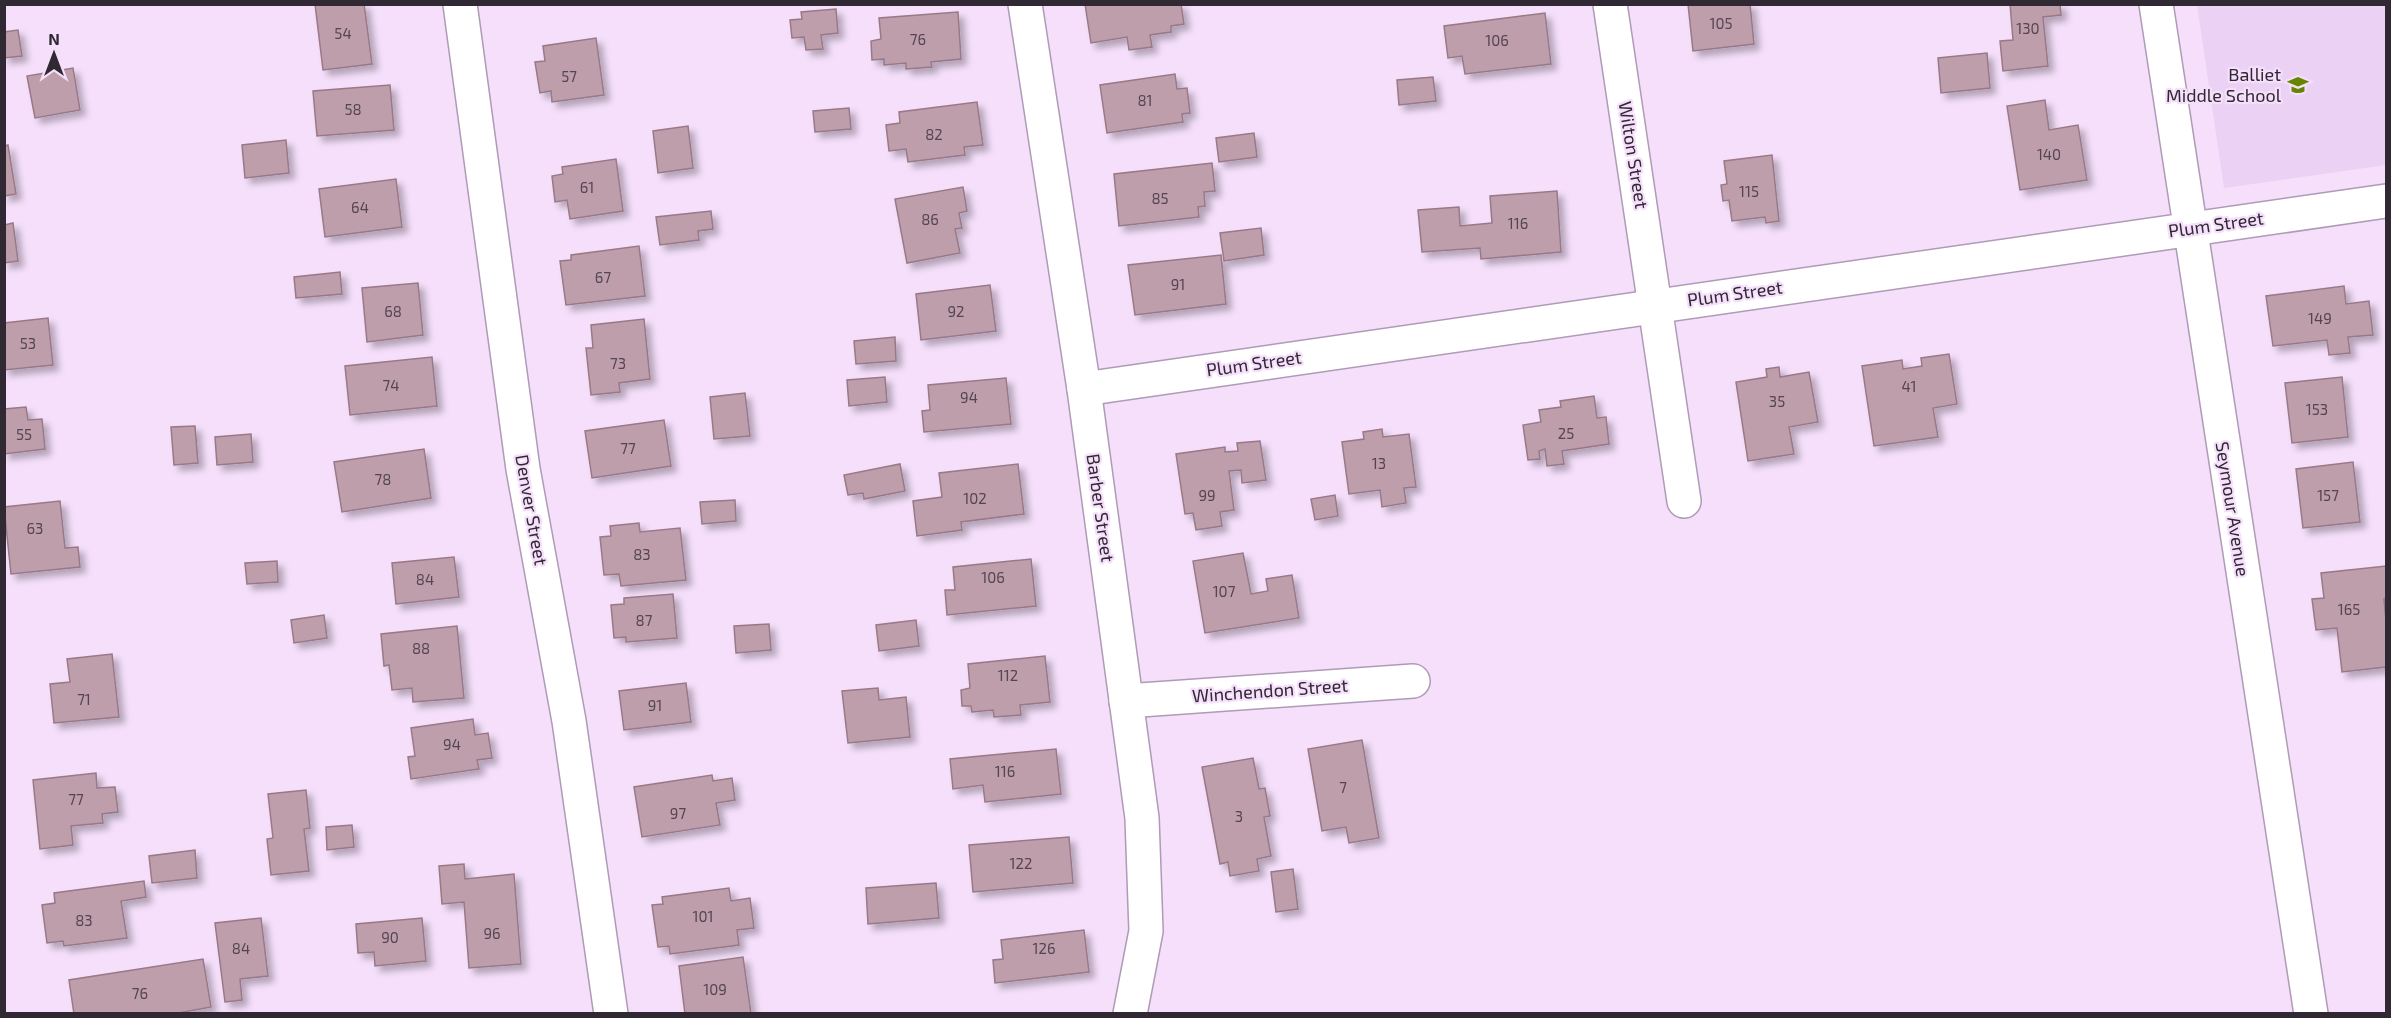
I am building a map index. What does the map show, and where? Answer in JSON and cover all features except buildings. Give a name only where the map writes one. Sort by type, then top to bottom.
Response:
[{"type":"street","name":"Denver Street","points":[[460,4],[523,469],[568,721],[611,1014]]},
{"type":"street","name":"Barber Street","points":[[1025,4],[1084,389],[1142,818],[1146,931],[1130,1014]]},
{"type":"street","name":"Wilton Street","points":[[1610,4],[1684,501]]},
{"type":"street","name":"Seymour Avenue","points":[[2156,4],[2311,1014]]},
{"type":"street","name":"Plum Street","points":[[1084,389],[2386,201]]},
{"type":"street","name":"Winchendon Street","points":[[1126,701],[1413,681]]},
{"type":"shaded area","name":"Balliet Middle School","points":[[2197,5],[2386,5],[2386,165],[2224,188]]},
{"type":"place","name":"Balliet Middle School","points":[[2298,85]]}]
